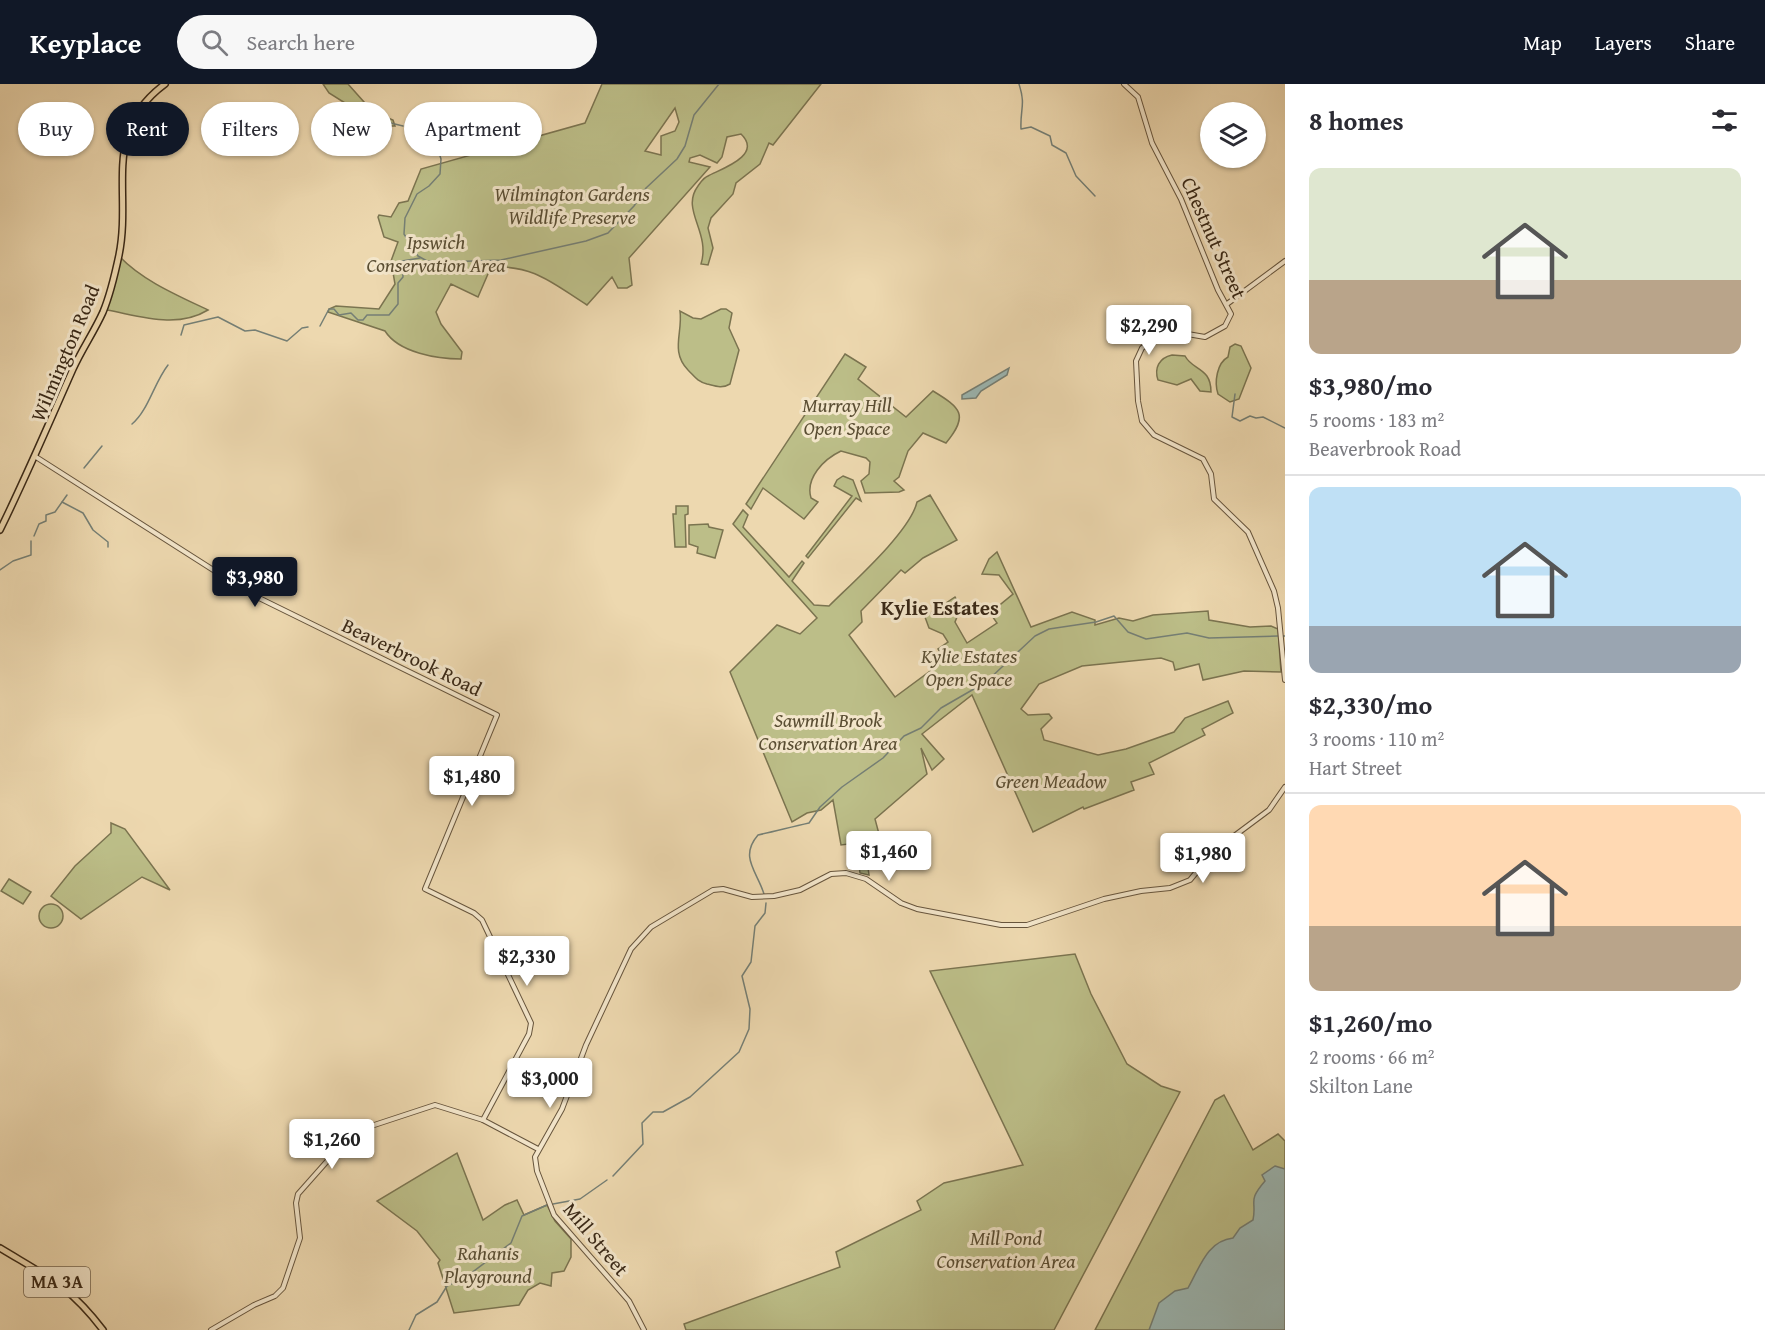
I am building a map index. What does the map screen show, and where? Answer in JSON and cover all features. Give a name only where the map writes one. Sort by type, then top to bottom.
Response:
[{"type":"main road","name":"Wilmington Road","points":[[0,530],[2,521],[36,457],[69,377],[108,298],[121,238],[121,170],[128,130],[142,105],[165,84]]},
{"type":"main road","name":"MA 3A","points":[[0,1248],[64,1287],[85,1306],[103,1330]]},
{"type":"street","name":"Chestnut Street","points":[[1124,84],[1138,97],[1152,143],[1181,199],[1219,294],[1231,312],[1229,321],[1212,334],[1200,338],[1166,333],[1155,337],[1141,349],[1136,361],[1142,420],[1153,435],[1203,459],[1211,474],[1214,499],[1251,538],[1277,602],[1285,680]]},
{"type":"street","points":[[1227,304],[1285,261]]},
{"type":"street","name":"Beaverbrook Road","points":[[36,457],[254,595],[497,715],[425,889],[481,919],[531,1021],[530,1032],[483,1120]]},
{"type":"street","points":[[211,1330],[254,1305],[274,1297],[282,1289],[300,1241],[297,1195],[351,1133],[435,1105],[483,1120],[538,1149],[562,1109],[586,1045],[631,949],[651,927],[678,913],[706,892],[721,888],[752,897],[774,896],[800,890],[831,874],[846,873],[866,879],[913,908],[1001,925],[1031,924],[1112,897],[1170,888],[1192,879],[1212,853],[1267,813],[1285,787]]},
{"type":"street","name":"Mill Street","points":[[538,1149],[535,1165],[554,1215],[629,1301],[644,1330]]},
{"type":"green space","points":[[323,84],[348,84],[364,102],[343,102],[329,93]]},
{"type":"green space","name":"Wilmington Gardens Wildlife Preserve","points":[[602,84],[821,84],[773,145],[769,143],[760,164],[736,183],[733,194],[711,218],[708,228],[713,248],[708,265],[701,264],[702,242],[692,204],[693,195],[705,178],[729,166],[743,155],[747,149],[747,142],[741,134],[727,137],[722,157],[717,163],[700,155],[690,158],[689,162],[710,167],[629,258],[632,285],[627,288],[618,288],[612,277],[587,305],[542,277],[531,272],[506,267],[491,267],[478,297],[451,284],[436,312],[441,324],[462,352],[461,359],[441,358],[409,350],[391,339],[385,331],[328,312],[336,306],[379,309],[395,284],[391,261],[398,242],[384,237],[378,217],[379,215],[391,217],[399,203],[408,201],[421,169],[467,156],[542,156],[542,135],[585,123]],"holes":[[[675,108],[679,122],[675,131],[661,136],[661,155],[645,151]]]},
{"type":"green space","points":[[120,257],[150,281],[208,310],[196,316],[171,320],[145,318],[107,310]]},
{"type":"green space","points":[[721,309],[732,313],[729,328],[739,350],[730,384],[721,387],[701,382],[688,370],[680,356],[678,342],[680,311],[693,318],[701,319]]},
{"type":"green space","points":[[1235,344],[1241,346],[1251,368],[1239,399],[1230,402],[1218,394],[1217,379],[1221,364],[1228,357],[1230,347]]},
{"type":"green space","name":"Murray Hill Open Space","points":[[845,354],[866,367],[858,379],[906,417],[933,391],[950,402],[959,413],[958,425],[946,443],[923,433],[908,451],[899,477],[894,481],[904,490],[865,493],[861,481],[869,474],[870,462],[866,458],[841,451],[822,464],[813,476],[811,498],[818,502],[804,519],[763,488],[751,509],[746,504]]},
{"type":"green space","points":[[1172,355],[1185,356],[1205,374],[1211,392],[1200,391],[1191,379],[1177,385],[1158,380],[1159,364],[1164,358]]},
{"type":"green space","points":[[843,476],[853,480],[861,501],[856,498],[808,558],[806,556],[852,496],[834,486]]},
{"type":"green space","points":[[930,495],[957,540],[923,558],[905,573],[901,570],[861,611],[862,622],[849,635],[895,697],[945,660],[938,649],[948,642],[943,634],[929,628],[925,617],[955,597],[961,607],[955,622],[967,643],[997,623],[990,613],[1013,594],[999,575],[982,574],[989,559],[997,552],[1031,627],[1072,612],[1095,620],[1095,625],[1119,618],[1133,621],[1153,615],[1208,611],[1209,620],[1250,627],[1271,626],[1278,629],[1281,672],[1244,671],[1203,680],[1199,664],[1175,670],[1173,662],[1161,658],[1082,666],[1039,684],[1021,709],[1028,715],[1049,714],[1052,718],[1041,729],[1044,740],[1098,755],[1126,749],[1174,732],[1185,718],[1228,701],[1233,713],[1202,729],[1205,735],[1149,763],[1154,774],[1131,782],[1134,790],[1084,809],[1083,807],[1033,832],[972,695],[922,734],[944,759],[932,770],[921,748],[927,774],[875,819],[883,849],[866,853],[869,875],[860,873],[856,843],[841,845],[833,800],[821,810],[807,813],[792,822],[730,672],[777,625],[800,634],[817,618],[733,524],[743,510],[748,515],[743,527],[789,577],[802,561],[804,563],[792,581],[814,605],[829,606],[904,528],[917,502]]},
{"type":"green space","points":[[676,506],[688,506],[688,514],[685,515],[686,547],[675,547],[673,514],[676,514]]},
{"type":"green space","points":[[708,524],[709,527],[723,530],[715,558],[697,553],[698,547],[689,544],[689,525]]},
{"type":"green space","points":[[111,823],[125,829],[170,890],[142,877],[81,919],[51,896],[75,866],[111,833]]},
{"type":"green space","points":[[9,879],[31,892],[23,904],[1,891]]},
{"type":"green space","points":[[51,904],[59,908],[63,916],[59,924],[51,928],[43,924],[39,916],[43,908]]},
{"type":"green space","name":"Mill Pond Conservation Area","points":[[1075,954],[1091,994],[1127,1064],[1161,1086],[1180,1092],[1054,1330],[686,1330],[684,1324],[840,1267],[836,1252],[921,1210],[917,1201],[944,1183],[1023,1165],[930,971]]},
{"type":"green space","name":"Mill Pond Conservation Area","points":[[1224,1095],[1253,1150],[1278,1134],[1285,1141],[1285,1330],[1095,1330],[1215,1100]]},
{"type":"green space","name":"Rahanis Playground","points":[[457,1153],[483,1220],[517,1200],[524,1215],[547,1205],[555,1221],[571,1239],[571,1257],[564,1271],[552,1273],[551,1286],[540,1283],[528,1290],[519,1305],[454,1313],[438,1263],[440,1260],[417,1231],[377,1201]]},
{"type":"water","points":[[1009,368],[1007,375],[981,391],[976,398],[962,399],[962,395]]},
{"type":"water","points":[[1275,1166],[1285,1169],[1285,1330],[1149,1330],[1159,1303],[1175,1291],[1188,1288],[1210,1250],[1224,1240],[1233,1238],[1240,1228],[1253,1220],[1254,1197],[1265,1181],[1262,1175]]},
{"type":"waterway","points":[[440,156],[440,174],[429,186],[417,194],[405,218],[404,234],[418,256],[427,261],[445,262],[501,260],[586,241],[608,233],[634,206],[646,188],[677,159],[685,146],[694,115],[719,84]]},
{"type":"waterway","points":[[1019,84],[1022,102],[1021,129],[1031,127],[1050,136],[1052,145],[1066,153],[1076,176],[1095,196]]},
{"type":"waterway","points":[[392,123],[403,126]]},
{"type":"waterway","points":[[320,326],[329,309],[334,309],[339,315],[351,313],[358,320],[363,320],[367,315],[389,315],[398,304],[398,283],[403,277],[402,261],[420,258]]},
{"type":"waterway","points":[[181,335],[184,325],[218,317],[245,331],[255,330],[287,341],[302,328],[308,327]]},
{"type":"waterway","points":[[132,424],[142,412],[168,365]]},
{"type":"waterway","points":[[1235,394],[1232,417],[1240,421],[1250,416],[1263,417],[1285,428]]},
{"type":"waterway","points":[[84,468],[102,446]]},
{"type":"waterway","points":[[34,536],[39,524],[46,521],[46,515],[55,512],[67,495]]},
{"type":"waterway","points":[[62,502],[83,513],[93,530],[108,542],[108,547]]},
{"type":"waterway","points":[[0,570],[13,561],[31,555],[31,541]]},
{"type":"waterway","points":[[764,894],[750,857],[750,850],[758,835],[809,823],[820,807],[842,787],[883,758],[904,736],[921,728],[941,708],[986,682],[1035,636],[1049,629],[1096,622],[1114,616],[1128,632],[1146,639],[1187,633],[1209,638],[1278,636]]},
{"type":"waterway","points":[[613,1176],[643,1144],[642,1123],[653,1112],[663,1112],[690,1097],[739,1052],[749,1029],[750,1009],[742,976],[751,962],[755,926],[765,913],[766,903]]},
{"type":"waterway","points":[[553,1204],[580,1199],[607,1180]]},
{"type":"waterway","points":[[409,1330],[416,1315],[437,1302],[447,1286],[466,1277],[511,1243],[522,1216],[547,1205]]},
{"type":"district","name":"Kylie Estates","points":[[940,608]]},
{"type":"park label","name":"Ipswich Conservation Area","points":[[436,254]]},
{"type":"park label","name":"Kylie Estates Open Space","points":[[969,668]]},
{"type":"park label","name":"Sawmill Brook Conservation Area","points":[[828,732]]},
{"type":"park label","name":"Green Meadow","points":[[1051,781]]}]
